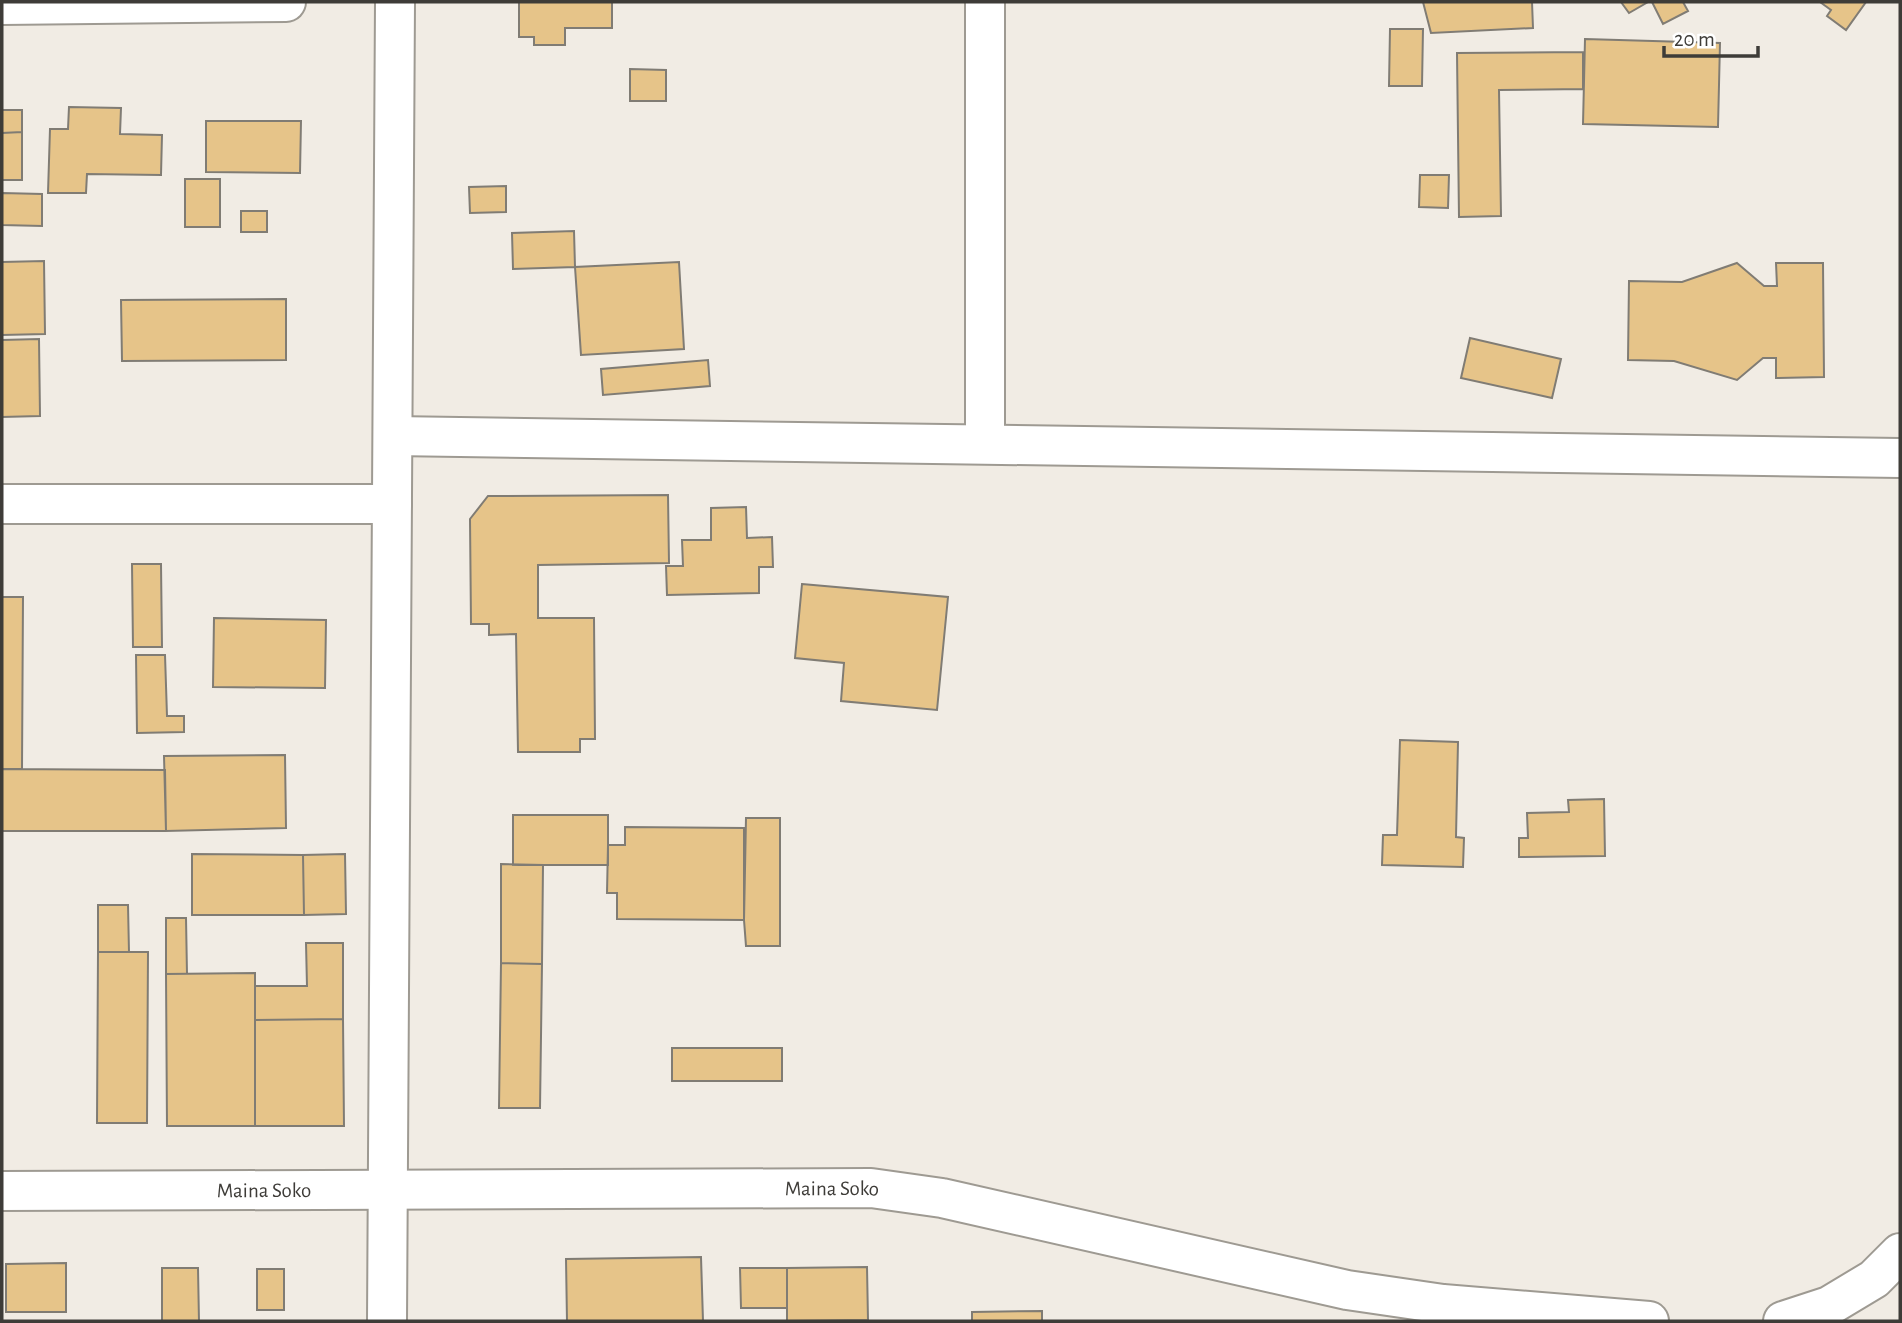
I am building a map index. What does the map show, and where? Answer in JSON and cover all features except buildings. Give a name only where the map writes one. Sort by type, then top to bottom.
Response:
[{"type":"street","points":[[2,5],[286,2]]},
{"type":"street","points":[[387,1321],[395,2]]},
{"type":"street","points":[[985,2],[985,444]]},
{"type":"street","points":[[393,436],[1900,458]]},
{"type":"street","points":[[2,504],[392,504]]},
{"type":"street","name":"Maina Soko","points":[[2,1191],[871,1188],[943,1198],[1347,1290],[1443,1304],[1649,1321]]},
{"type":"street","points":[[1783,1321],[1829,1306],[1874,1279],[1900,1253]]}]
